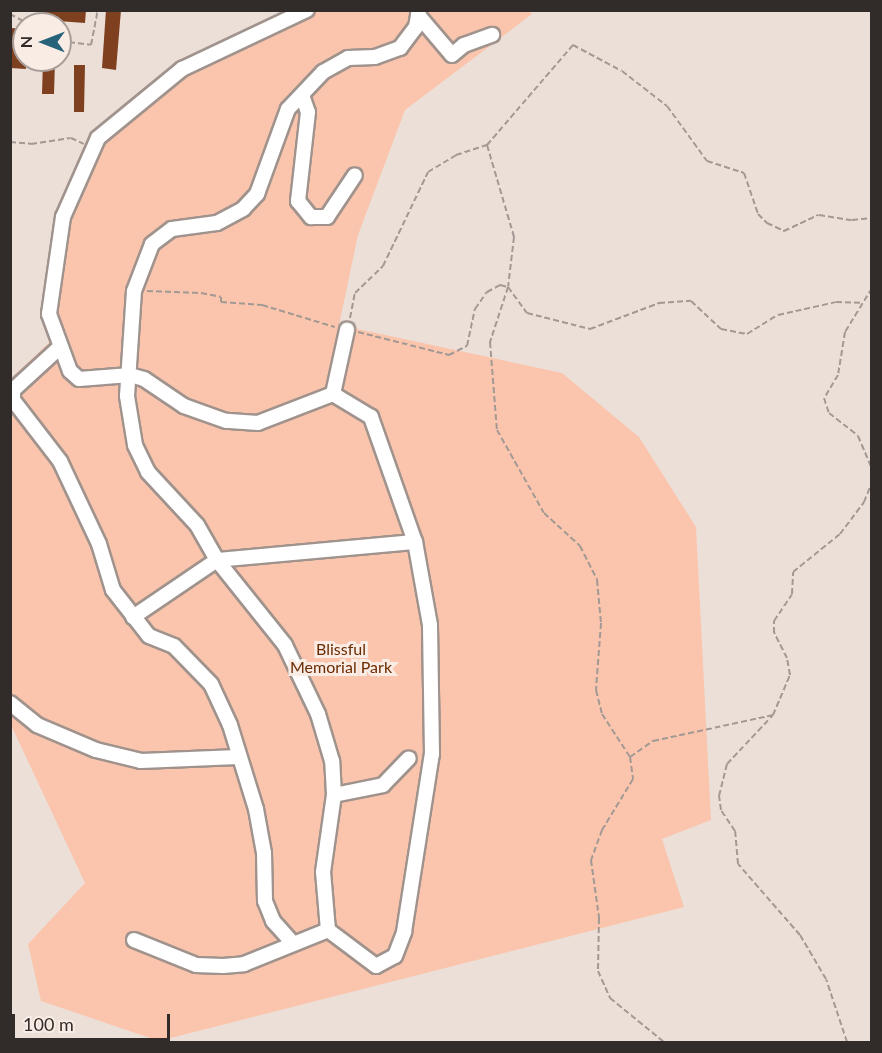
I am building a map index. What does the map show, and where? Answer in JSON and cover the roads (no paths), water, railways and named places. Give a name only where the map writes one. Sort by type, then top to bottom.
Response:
[{"type":"lane","points":[[307,10],[182,69],[98,138],[63,216],[49,306],[60,346],[70,371],[79,379],[130,375],[184,406],[226,421],[258,423],[333,394]]},
{"type":"lane","points":[[419,13],[452,55],[464,45],[492,35]]},
{"type":"lane","points":[[333,394],[371,417],[415,542],[430,625],[434,723],[404,932],[395,956],[376,966],[328,930],[323,872],[334,795],[332,761],[318,714],[285,645],[217,560],[196,525],[148,472],[135,445],[127,396],[134,291],[152,244],[172,229],[217,224],[243,209],[257,194],[288,109],[323,72],[348,58],[375,57],[400,48],[416,27],[419,13]]},
{"type":"lane","points":[[302,95],[308,112],[298,201],[311,216],[327,217],[355,175]]},
{"type":"lane","points":[[333,394],[347,330]]},
{"type":"lane","points":[[60,346],[13,390],[13,400],[60,461],[99,544],[113,590],[149,636],[174,646],[201,670],[230,725],[264,853],[265,901],[273,921],[291,941]]},
{"type":"lane","points":[[133,617],[217,560],[415,542]]},
{"type":"lane","points":[[10,703],[38,725],[96,750],[141,761],[238,757]]},
{"type":"lane","points":[[334,795],[383,785],[409,758]]},
{"type":"lane","points":[[134,940],[196,965],[223,966],[244,964],[291,941],[328,930]]},
{"type":"park label","name":"Blissful Memorial Park","points":[[341,658]]}]
